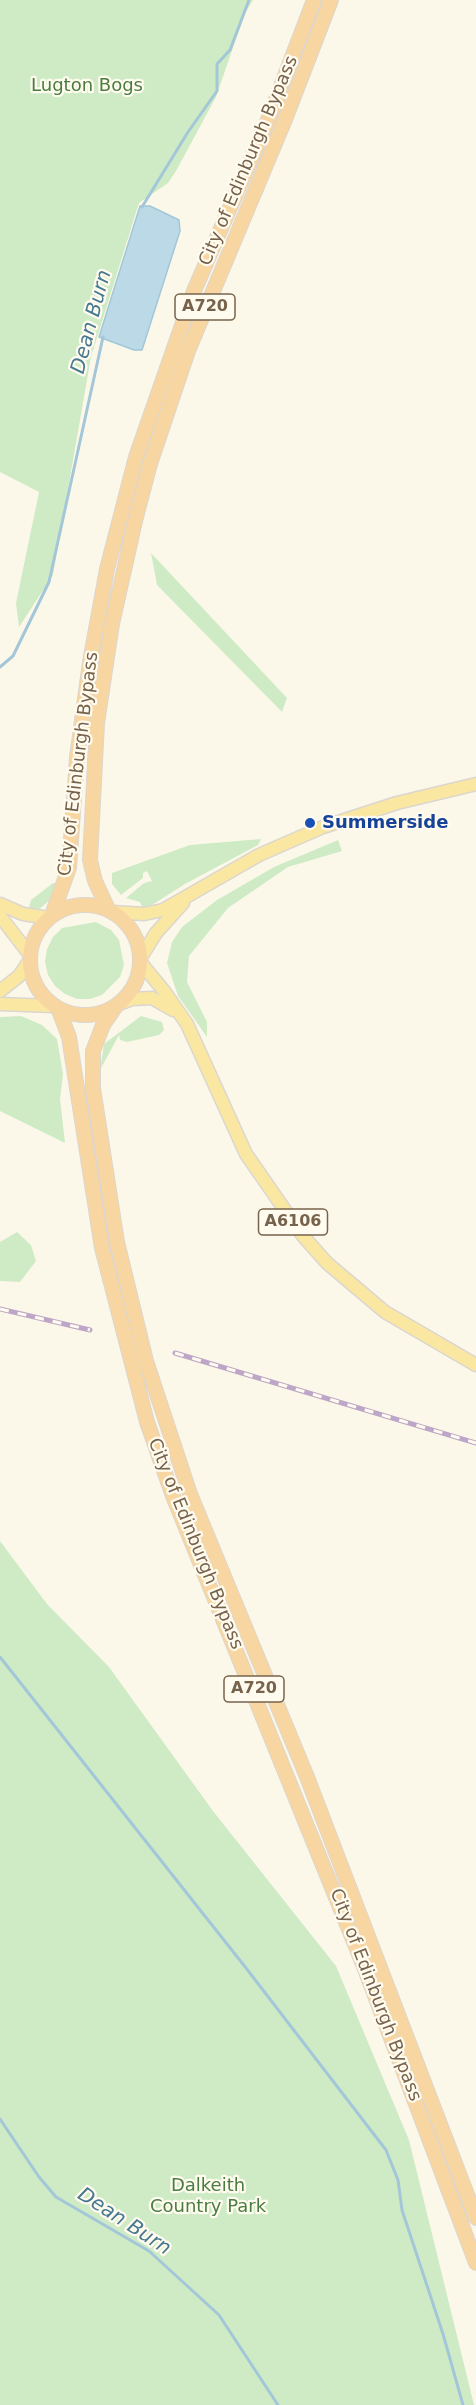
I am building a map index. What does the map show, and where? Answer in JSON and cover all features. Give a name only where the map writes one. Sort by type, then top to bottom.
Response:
[{"type":"highway","name":"City of Edinburgh Bypass","points":[[50,917],[65,883],[71,859],[77,757],[96,624],[136,457],[194,291],[268,120],[314,0]]},
{"type":"highway","name":"City of Edinburgh Bypass","points":[[111,911],[94,881],[90,860],[97,723],[112,624],[135,521],[168,409],[192,340],[284,122],[331,0]]},
{"type":"highway","points":[[79,904],[111,911],[130,927],[141,960],[135,985],[117,1005],[93,1015],[75,1014],[56,1007],[35,984],[30,958],[34,937],[50,917],[79,904]]},
{"type":"highway","name":"City of Edinburgh Bypass","points":[[117,1005],[103,1025],[93,1051],[93,1088],[117,1242],[146,1361],[190,1494],[307,1777],[476,2218]]},
{"type":"highway","name":"City of Edinburgh Bypass","points":[[56,1007],[69,1036],[102,1248],[147,1422],[176,1505],[359,1953],[476,2263]]},
{"type":"main road","points":[[111,911],[144,914],[163,910],[259,855],[323,827],[397,803],[476,784]]},
{"type":"main road","points":[[141,960],[156,933],[187,897]]},
{"type":"main road","points":[[0,904],[23,914],[50,917]]},
{"type":"main road","points":[[0,916],[30,958],[19,976],[0,992]]},
{"type":"main road","name":"A6106","points":[[141,960],[164,991],[197,1045],[246,1154],[303,1236],[327,1263],[385,1312],[476,1365]]},
{"type":"main road","name":"A6106","points":[[117,1005],[132,999],[152,998],[181,1017]]},
{"type":"main road","points":[[0,1004],[20,1002],[56,1007]]},
{"type":"green space","name":"Lugton Bogs","points":[[0,0],[253,0],[245,13],[216,97],[176,171],[168,183],[139,203],[91,357],[53,575],[19,627],[16,603],[39,492],[0,472]]},
{"type":"green space","points":[[151,553],[287,698],[282,712],[157,585]]},
{"type":"green space","points":[[261,839],[258,845],[185,884],[152,905],[142,907],[140,902],[126,898],[144,883],[152,881],[147,871],[143,873],[143,878],[121,895],[112,884],[112,873],[190,845]]},
{"type":"green space","points":[[338,840],[342,851],[288,867],[228,908],[189,956],[187,982],[207,1022],[207,1037],[178,996],[167,963],[172,942],[182,927],[217,900],[274,867]]},
{"type":"green space","points":[[53,883],[59,885],[50,900],[38,910],[28,911],[31,900]]},
{"type":"green space","points":[[96,922],[111,930],[119,940],[124,965],[120,977],[102,995],[90,999],[77,999],[65,994],[55,986],[48,975],[45,962],[47,949],[53,937],[62,928]]},
{"type":"green space","points":[[21,1016],[42,1025],[57,1039],[63,1074],[60,1099],[65,1143],[0,1111],[0,1017]]},
{"type":"green space","points":[[141,1016],[162,1022],[164,1030],[159,1035],[127,1042],[120,1040],[119,1035],[100,1070],[104,1044]]},
{"type":"green space","points":[[17,1232],[31,1245],[36,1261],[20,1282],[0,1281],[0,1242]]},
{"type":"green space","name":"Dalkeith Country Park","points":[[0,1541],[47,1604],[109,1667],[213,1811],[336,1966],[409,2140],[474,2405],[0,2405]]},
{"type":"water","points":[[140,206],[150,206],[179,220],[180,231],[142,350],[134,350],[99,337]]},
{"type":"waterway","name":"Dean Burn","points":[[142,207],[188,132],[217,91],[217,64],[230,50],[249,0]]},
{"type":"waterway","name":"Dean Burn","points":[[0,667],[13,656],[49,582],[103,337]]},
{"type":"waterway","points":[[0,1657],[246,1968],[386,2150],[398,2180],[402,2210],[443,2334],[463,2405]]},
{"type":"waterway","name":"Dean Burn","points":[[0,2119],[39,2177],[56,2197],[149,2251],[219,2315],[278,2405]]},
{"type":"railway","points":[[0,1309],[90,1330]]},
{"type":"railway","points":[[175,1353],[476,1443]]},
{"type":"place","name":"Summerside","points":[[310,823]]}]
